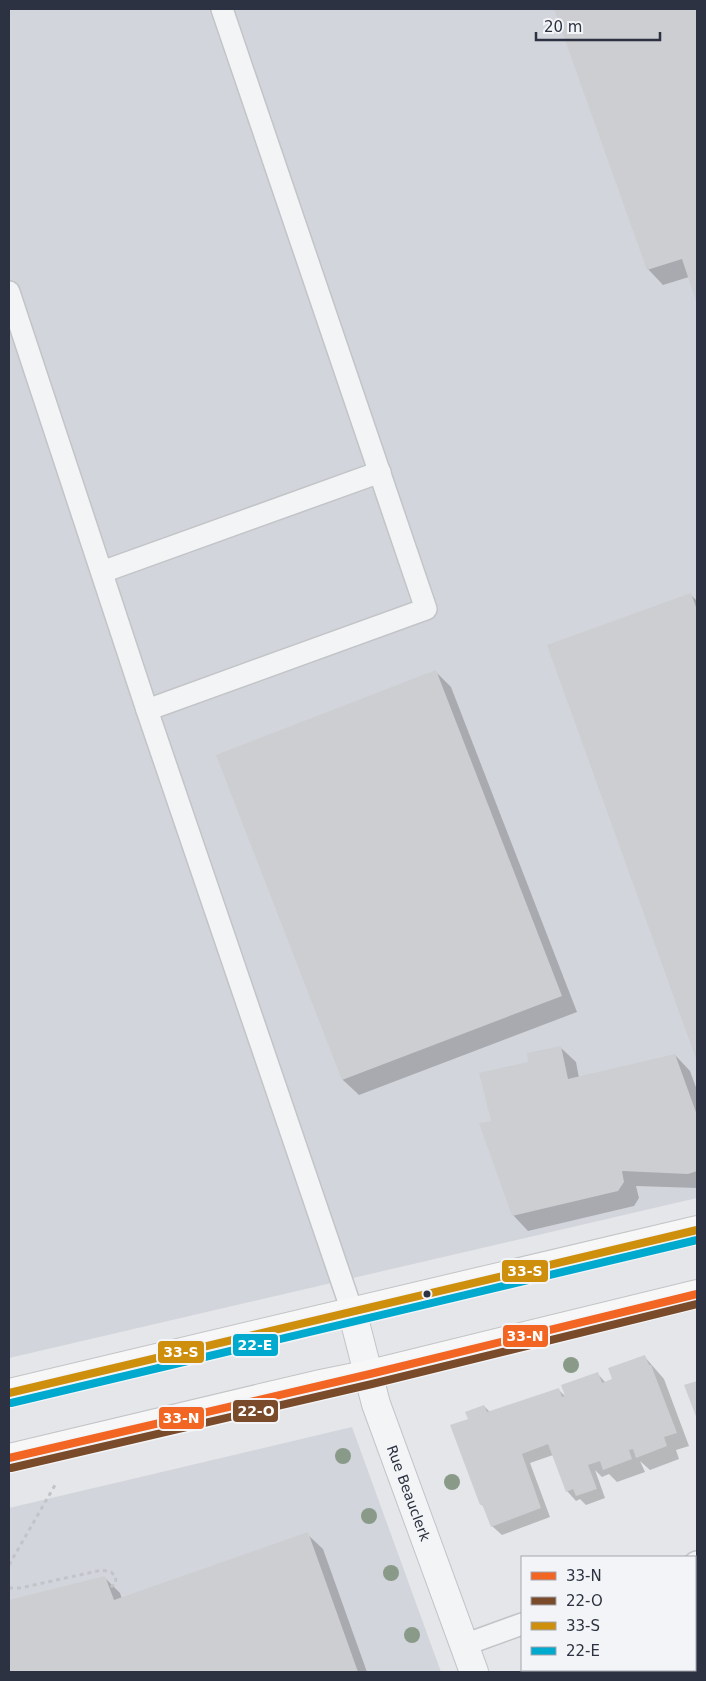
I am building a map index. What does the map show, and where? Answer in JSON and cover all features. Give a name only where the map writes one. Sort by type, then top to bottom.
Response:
[{"type":"main road","points":[[9,1393],[697,1230]]},
{"type":"main road","points":[[9,1458],[316,1385],[370,1374],[697,1294]]},
{"type":"street","name":"Rue Beauclerk","points":[[352,1311],[370,1374],[376,1404],[474,1672]]},
{"type":"lane","points":[[147,710],[426,609],[222,9]]},
{"type":"lane","points":[[9,292],[147,710],[352,1311]]},
{"type":"lane","points":[[102,572],[380,472]]},
{"type":"lane","points":[[464,1645],[521,1624]]},
{"type":"path","points":[[9,1565],[59,1478]]},
{"type":"path","points":[[9,1588],[20,1588],[102,1570],[111,1572],[116,1577],[115,1585],[109,1587]]},
{"type":"shaded area","points":[[9,9],[697,9],[697,1198],[9,1358]]},
{"type":"shaded area","points":[[352,1427],[441,1672],[9,1672],[9,1508]]},
{"type":"building","points":[[554,9],[697,9],[697,304],[682,259],[647,270]]},
{"type":"building","points":[[691,593],[697,610],[697,1061],[547,645]]},
{"type":"building","points":[[436,670],[562,996],[342,1080],[216,755]]},
{"type":"building","points":[[561,1046],[568,1079],[675,1054],[697,1115],[697,1171],[688,1174],[622,1171],[624,1182],[618,1191],[512,1216],[479,1123],[491,1121],[479,1073],[528,1062],[527,1053]]},
{"type":"building","points":[[645,1355],[649,1365],[651,1365],[677,1433],[664,1437],[667,1446],[636,1458],[633,1449],[629,1450],[632,1459],[603,1470],[600,1461],[588,1465],[597,1489],[576,1496],[573,1489],[566,1492],[548,1444],[522,1454],[541,1508],[491,1527],[482,1504],[480,1505],[450,1425],[468,1419],[465,1412],[484,1405],[487,1412],[559,1388],[562,1397],[565,1396],[561,1385],[598,1372],[602,1383],[612,1379],[608,1368]]},
{"type":"building","points":[[697,1381],[697,1419],[684,1385]]},
{"type":"building","points":[[308,1532],[358,1672],[9,1672],[9,1600],[105,1576],[114,1600]]},
{"type":"building","points":[[572,1671],[669,1672],[572,1672]]},
{"type":"transit line","name":"33-S","points":[[9,1393],[697,1230]]},
{"type":"transit line","name":"22-E","points":[[11,1403],[697,1240]]},
{"type":"transit line","name":"33-N","points":[[9,1458],[370,1374],[697,1294]]},
{"type":"transit line","name":"22-O","points":[[11,1468],[372,1384],[697,1304]]}]
